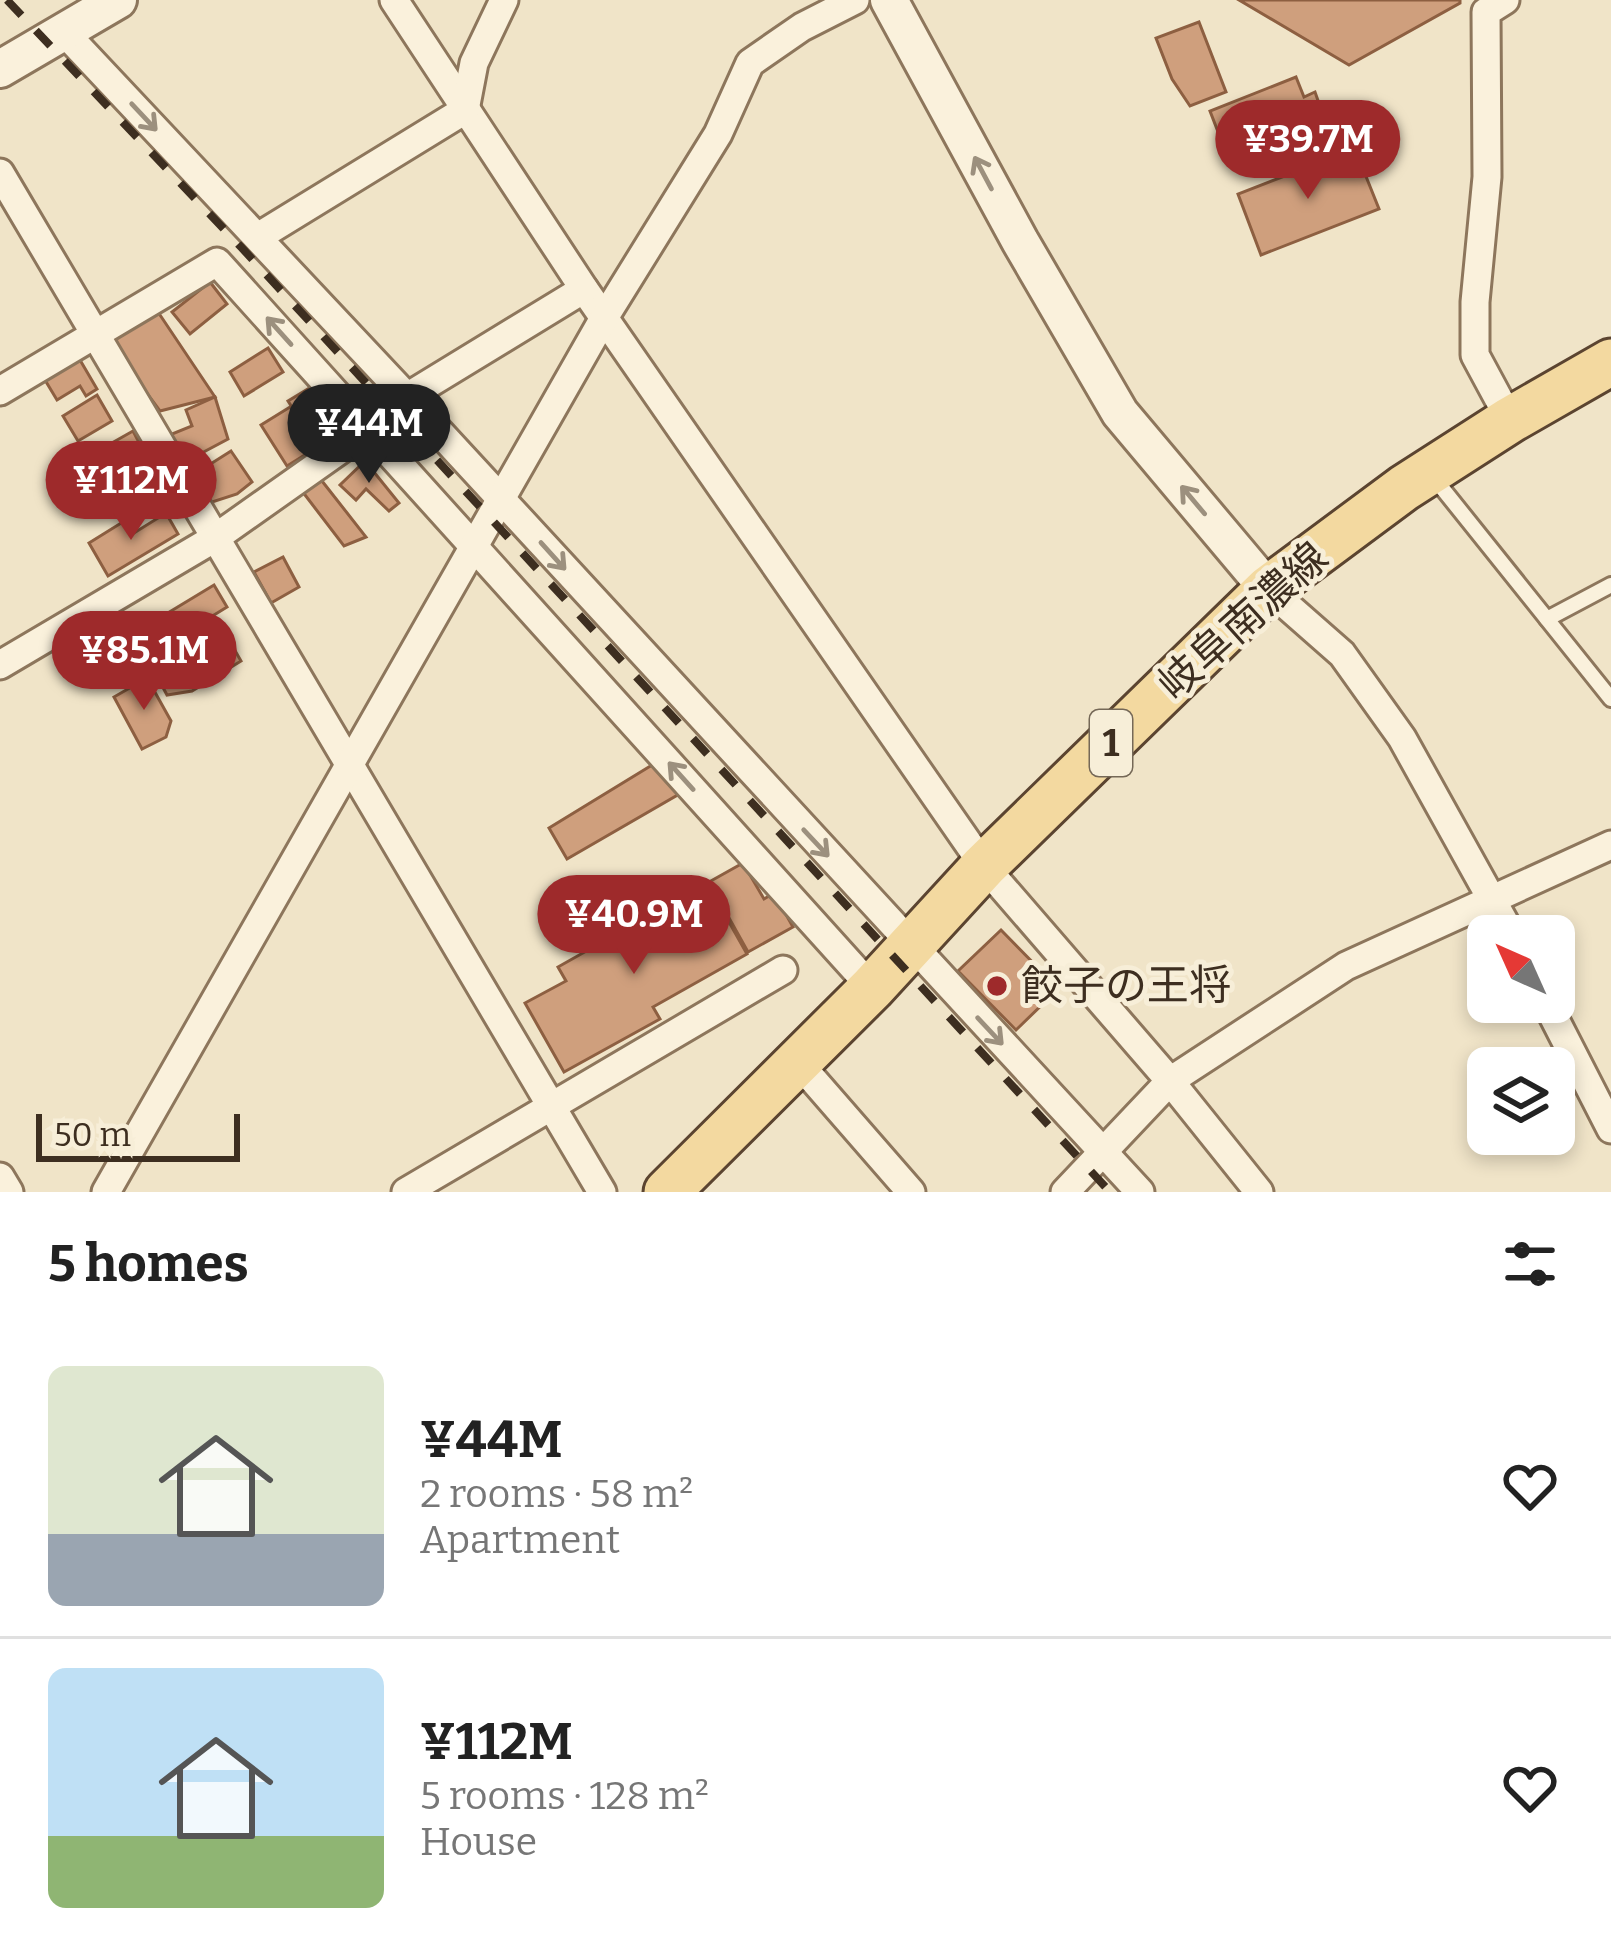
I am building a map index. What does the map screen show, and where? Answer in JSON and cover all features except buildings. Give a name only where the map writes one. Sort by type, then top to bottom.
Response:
[{"type":"main road","name":"岐阜南濃線","points":[[667,1192],[872,988],[983,866],[1268,589],[1430,472],[1611,362]]},
{"type":"street","points":[[0,69],[118,0]]},
{"type":"street","points":[[394,0],[584,289],[983,866],[1170,1081],[1259,1192]]},
{"type":"street","points":[[257,237],[465,110],[474,63],[504,0]]},
{"type":"street","points":[[106,1192],[604,318],[718,134],[750,63],[802,26],[855,0]]},
{"type":"street","points":[[889,0],[1120,413],[1268,589],[1342,653],[1402,738],[1501,915]]},
{"type":"street","points":[[1505,0],[1486,12],[1487,177],[1475,355],[1510,420]]},
{"type":"street","points":[[64,32],[1139,1192]]},
{"type":"street","points":[[0,173],[602,1192]]},
{"type":"street","points":[[0,391],[217,262],[872,988]]},
{"type":"street","points":[[407,397],[584,289]]},
{"type":"street","points":[[0,665],[214,538],[368,430]]},
{"type":"street","points":[[1065,1192],[1170,1081],[1346,965],[1611,845]]},
{"type":"street","points":[[406,1192],[783,970]]},
{"type":"street","points":[[1557,1023],[1611,1129]]},
{"type":"street","points":[[796,1060],[911,1192]]},
{"type":"street","points":[[0,1177],[8,1192]]},
{"type":"lane","points":[[1430,472],[1611,699]]},
{"type":"lane","points":[[1547,619],[1611,585]]},
{"type":"railway","points":[[7,0],[241,247],[1110,1192]]},
{"type":"place","name":"餃子の王将","points":[[997,986]]}]
